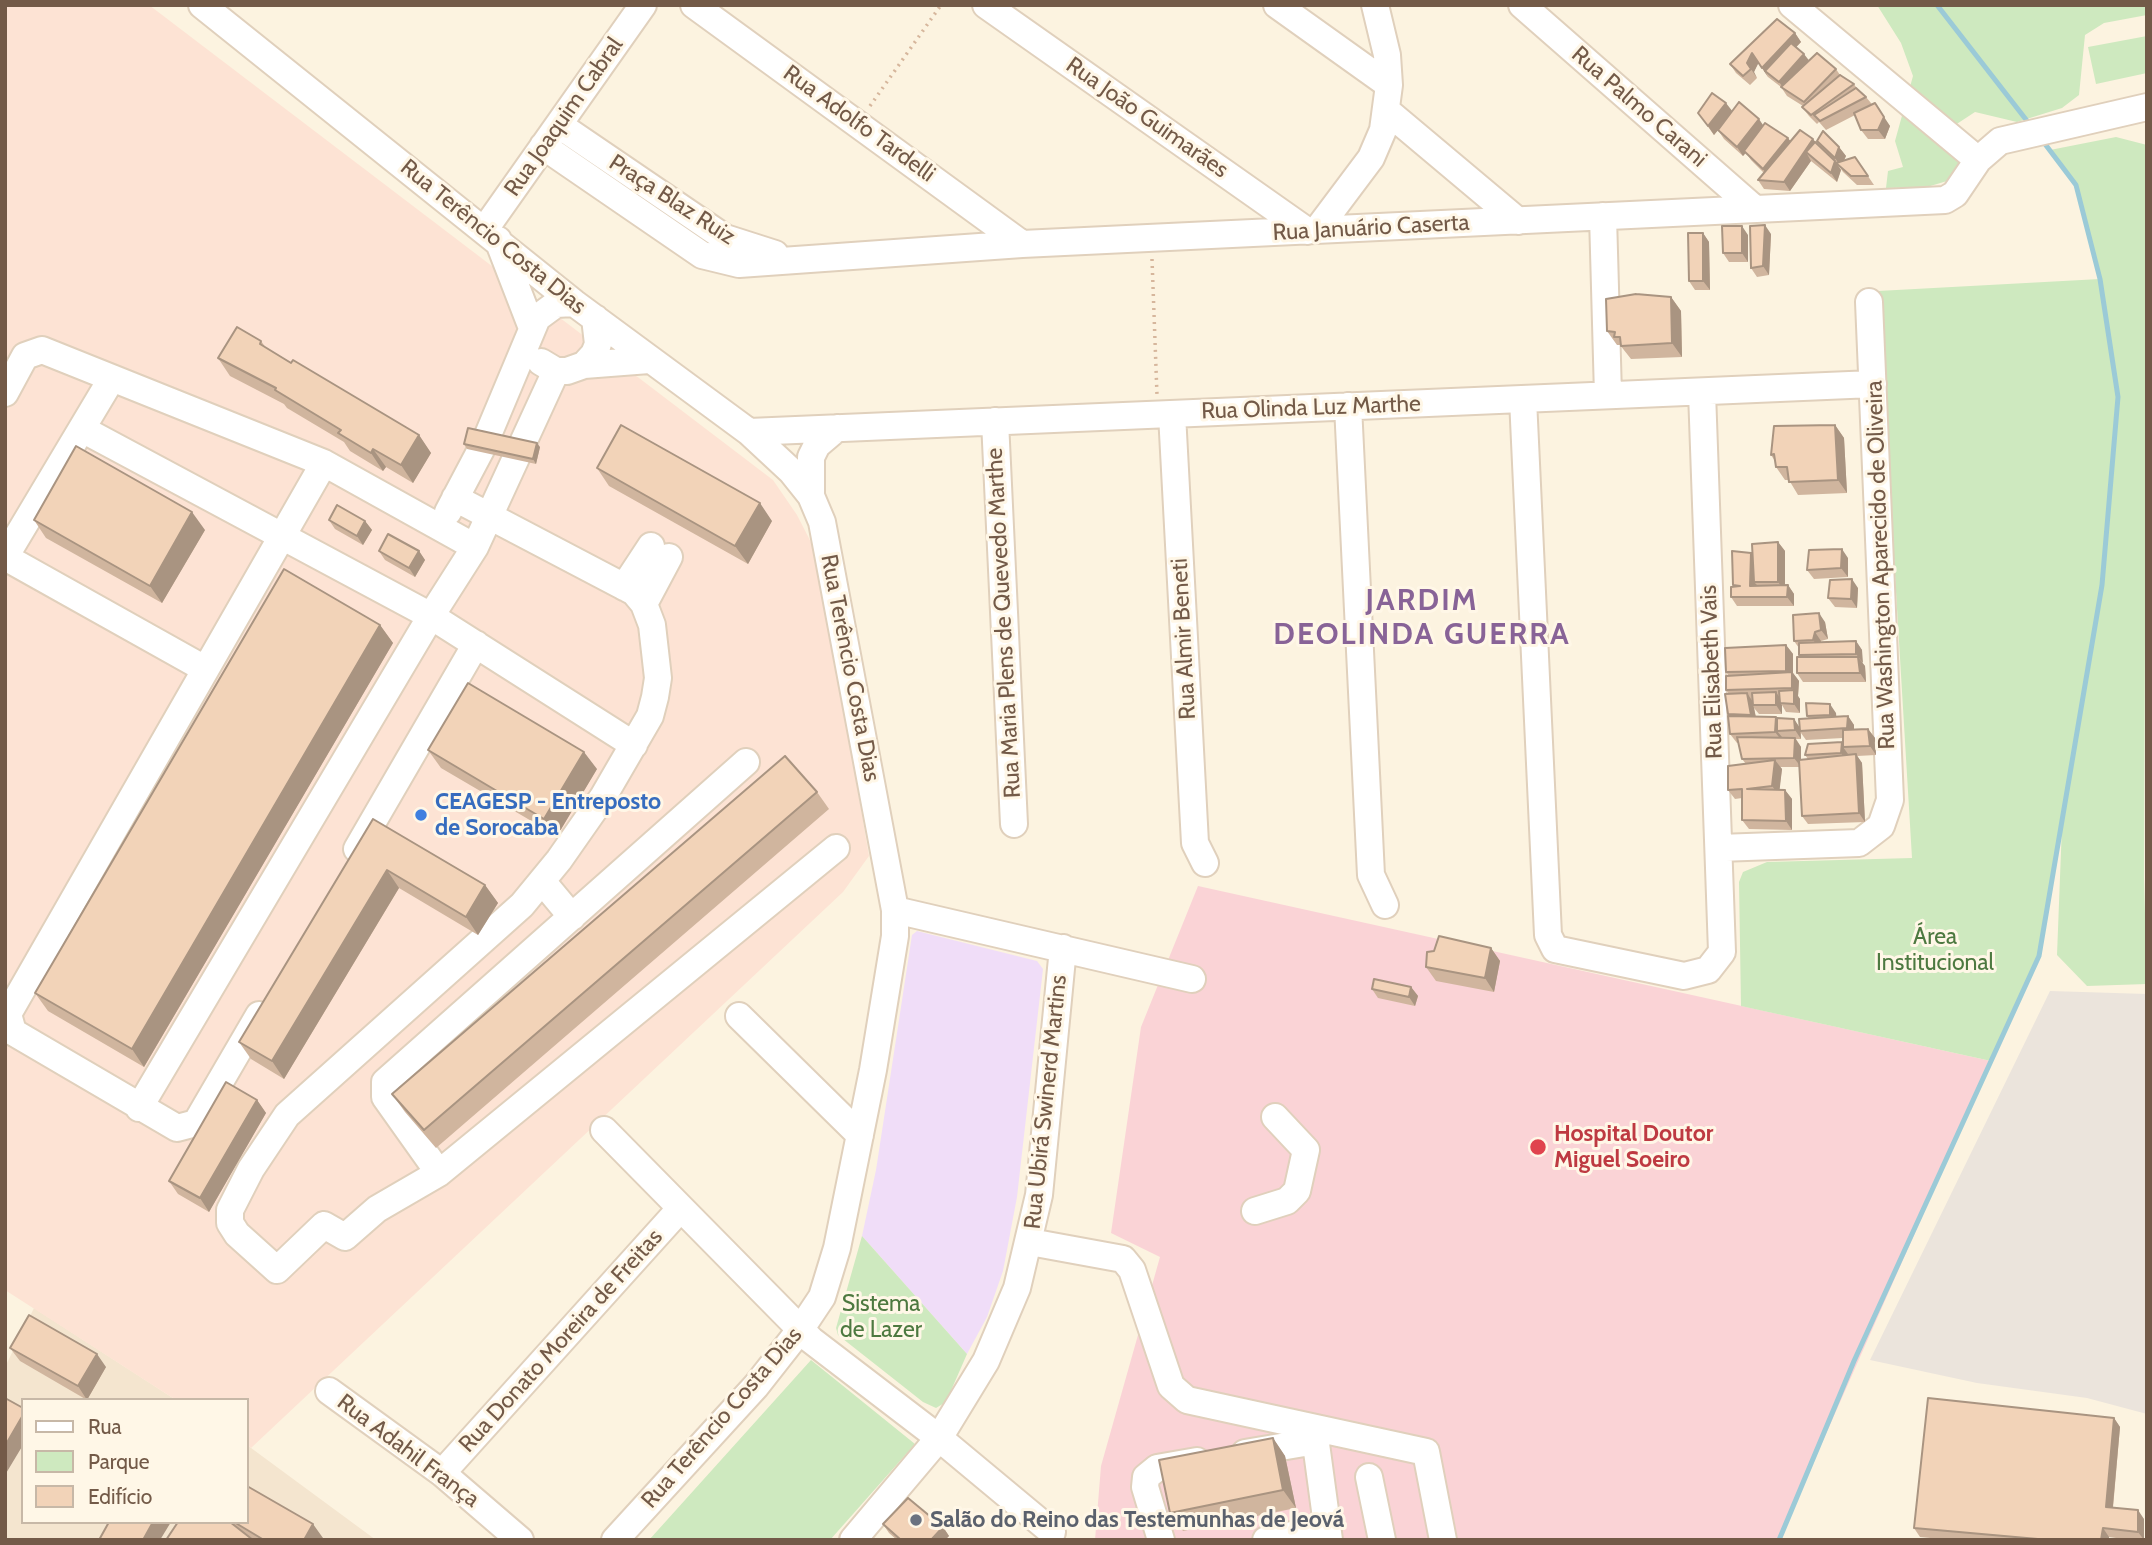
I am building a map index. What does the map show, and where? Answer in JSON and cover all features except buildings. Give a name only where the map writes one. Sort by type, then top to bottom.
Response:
[{"type":"street","name":"Rua Terêncio Costa Dias","points":[[202,5],[574,303],[749,432],[792,471],[811,496],[821,522],[895,910],[895,936],[860,1135],[829,1277],[821,1297],[800,1330],[756,1386],[615,1540]]},
{"type":"street","name":"Rua Joaquim Cabral","points":[[491,234],[551,135],[643,5]]},
{"type":"street","name":"Rua Adolfo Tardelli","points":[[694,5],[1022,244]]},
{"type":"street","name":"Rua João Guimarães","points":[[986,5],[1312,230]]},
{"type":"street","points":[[1277,5],[1389,85]]},
{"type":"street","points":[[1312,230],[1371,158],[1387,111],[1387,55],[1375,5]]},
{"type":"street","name":"Rua Palmo Carani","points":[[1522,5],[1755,209]]},
{"type":"street","points":[[1792,5],[1979,160],[2000,141],[2147,107]]},
{"type":"street","points":[[1387,111],[1518,220]]},
{"type":"street","name":"Praça Blaz Ruiz","points":[[551,135],[725,237],[753,249],[797,258]]},
{"type":"street","name":"Rua Januário Caserta","points":[[797,258],[1022,244],[1945,200],[1955,194],[1979,160]]},
{"type":"street","points":[[1603,216],[1608,396]]},
{"type":"street","points":[[491,234],[531,333],[538,359],[556,370],[567,371],[584,365],[649,360]]},
{"type":"street","name":"Rua Washington Aparecido de Oliveira","points":[[1719,848],[1859,843],[1881,826],[1890,800],[1869,302]]},
{"type":"street","points":[[440,526],[485,442],[537,318],[549,307],[574,303]]},
{"type":"street","points":[[584,365],[594,354],[598,344],[595,318]]},
{"type":"street","points":[[5,393],[25,356],[33,351],[42,351],[324,463],[475,547]]},
{"type":"street","points":[[139,1108],[431,616],[475,547],[492,515],[556,370]]},
{"type":"street","points":[[112,378],[5,557],[205,669]]},
{"type":"street","name":"Rua Olinda Luz Marthe","points":[[749,432],[1873,384]]},
{"type":"street","name":"Rua Elisabeth Vais","points":[[1523,399],[1548,935],[1555,949],[1685,976],[1708,970],[1721,952],[1702,391]]},
{"type":"street","points":[[1348,406],[1371,875],[1385,905]]},
{"type":"street","name":"Rua Almir Beneti","points":[[1165,414],[1195,843],[1205,863]]},
{"type":"street","name":"Rua Maria Plens de Quevedo Marthe","points":[[995,421],[1014,824]]},
{"type":"street","points":[[811,496],[811,457],[817,445],[837,428]]},
{"type":"street","points":[[82,429],[280,538],[431,616],[634,745]]},
{"type":"street","points":[[273,991],[196,1123],[177,1128],[13,1032],[8,1014],[324,463]]},
{"type":"street","points":[[455,498],[492,515],[624,587],[645,604],[652,625],[658,678],[650,716],[603,797],[542,881],[488,938],[286,1115],[230,1210],[230,1223],[237,1234],[277,1270],[324,1225],[345,1237],[377,1209],[439,1174],[836,848]]},
{"type":"street","points":[[624,587],[660,552],[645,604]]},
{"type":"street","points":[[344,872],[476,644]]},
{"type":"street","points":[[439,1174],[385,1097],[385,1082],[746,762]]},
{"type":"street","points":[[542,881],[572,917]]},
{"type":"street","points":[[895,910],[1192,979]]},
{"type":"street","name":"Rua Ubirá Swinerd Martins","points":[[853,1540],[939,1438],[986,1361],[1017,1288],[1040,1195],[1063,948]]},
{"type":"street","points":[[739,1017],[860,1135]]},
{"type":"street","points":[[1255,1211],[1293,1197],[1297,1191],[1306,1150],[1275,1117]]},
{"type":"street","points":[[604,1130],[800,1330],[939,1438],[1052,1532]]},
{"type":"street","name":"Rua Donato Moreira de Freitas","points":[[442,1473],[680,1209]]},
{"type":"street","points":[[1030,1242],[1123,1259],[1132,1270],[1171,1386],[1187,1401],[1315,1435],[1426,1452],[1443,1540]]},
{"type":"street","name":"Rua Adahil França","points":[[329,1391],[442,1473],[520,1540]]},
{"type":"street","points":[[1266,1540],[1329,1534],[1315,1435]]},
{"type":"street","points":[[1161,1540],[1145,1487],[1146,1477],[1157,1468],[1315,1435]]},
{"type":"street","points":[[1369,1478],[1382,1540]]},
{"type":"path","points":[[858,122],[941,5]]},
{"type":"path","points":[[1151,238],[1165,414]]},
{"type":"shaded area","name":"CEAGESP - Entreposto de Sorocaba","points":[[5,5],[149,5],[773,480],[797,515],[818,556],[869,856],[843,892],[251,1448],[248,1446],[248,1398],[173,1398],[5,1290]]},
{"type":"shaded area","name":"Hospital Doutor Miguel Soeiro","points":[[1198,886],[1991,1061],[1779,1540],[1095,1540],[1101,1466],[1160,1257],[1111,1233],[1141,1027]]},
{"type":"shaded area","points":[[917,931],[1037,961],[1043,969],[1017,1197],[1003,1271],[987,1317],[967,1354],[862,1236],[876,1170],[912,935]]},
{"type":"shaded area","points":[[2050,991],[2147,994],[2147,1414],[2087,1398],[1977,1383],[1870,1360]]},
{"type":"shaded area","points":[[34,1308],[173,1398],[21,1398],[21,1524],[196,1524],[186,1540],[5,1540],[5,1367]]},
{"type":"shaded area","points":[[248,1446],[376,1540],[251,1540],[247,1524]]},
{"type":"green space","points":[[1877,5],[2147,5],[2147,15],[2104,23],[2085,35],[2079,95],[2062,108],[2017,122],[1975,112],[1943,133],[1965,153],[1958,170],[1947,181],[1927,187],[1886,188],[1888,171],[1903,167],[1895,141],[1913,76],[1901,43]]},
{"type":"green space","points":[[2147,36],[2147,73],[2096,84],[2088,47]]},
{"type":"green space","name":"Área Institucional","points":[[2116,137],[2147,145],[2144,878],[2147,984],[2087,986],[2057,955],[2062,825],[2039,956],[1991,1061],[1741,1006],[1739,882],[1743,872],[1767,862],[1912,858],[1878,291],[2100,279],[2076,185],[2050,150]]},
{"type":"green space","name":"Sistema de Lazer","points":[[862,1236],[967,1354],[946,1402],[936,1408],[923,1402],[838,1335],[836,1328]]},
{"type":"green space","points":[[811,1360],[915,1444],[830,1540],[649,1540]]},
{"type":"waterway","points":[[1937,5],[2031,126]]},
{"type":"waterway","points":[[1779,1540],[1854,1361],[2039,956],[2102,585],[2118,397],[2100,279],[2076,185],[2042,140]]},
{"type":"place","name":"CEAGESP - Entreposto de Sorocaba","points":[[421,815]]},
{"type":"place","name":"Hospital Doutor Miguel Soeiro","points":[[1538,1147]]},
{"type":"place","name":"Salão do Reino das Testemunhas de Jeová","points":[[916,1520]]},
{"type":"district","name":"JARDIM DEOLINDA GUERRA","points":[[1422,618]]}]
